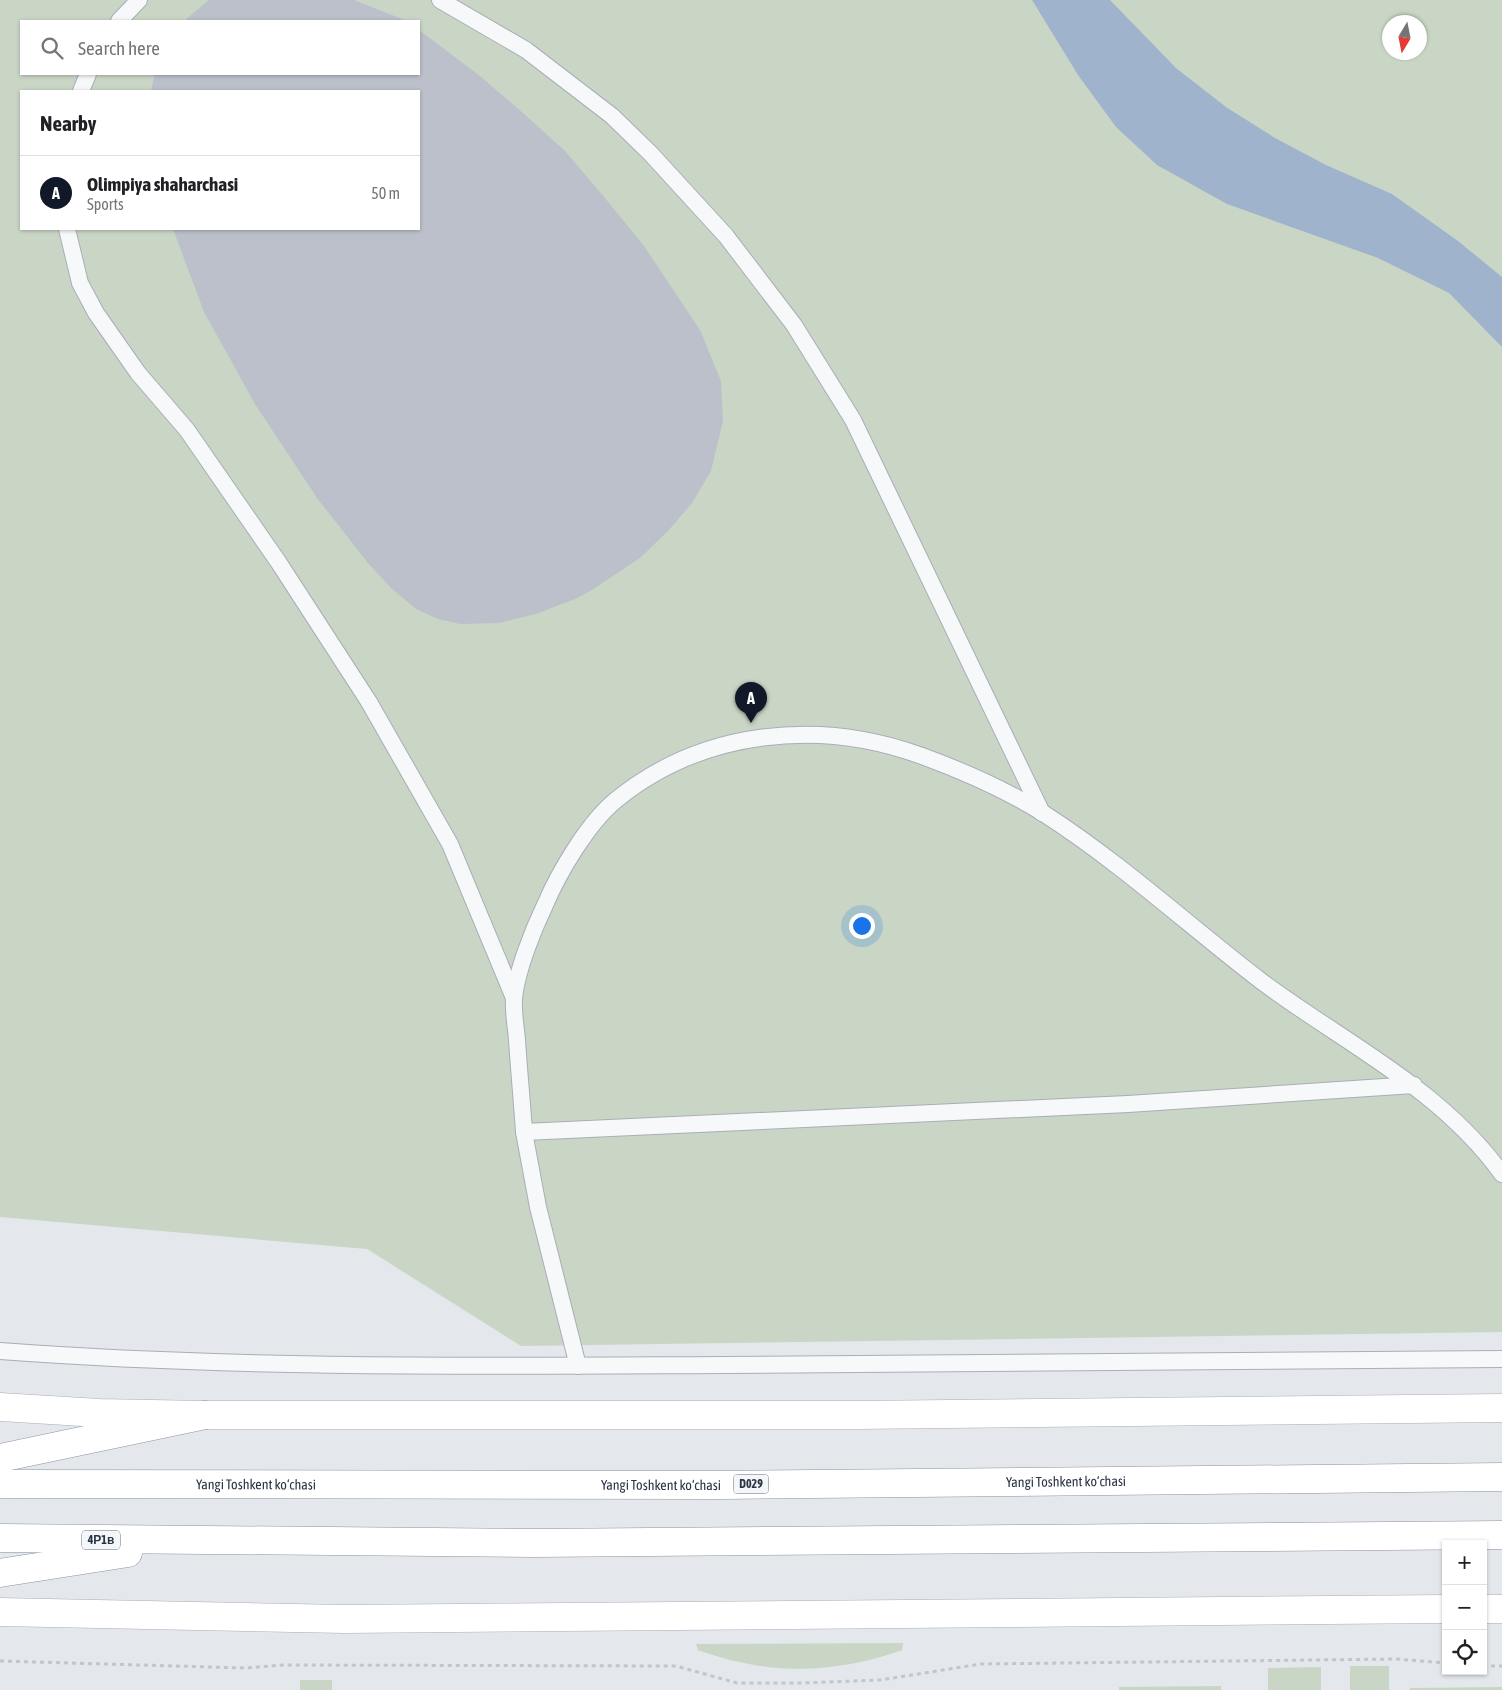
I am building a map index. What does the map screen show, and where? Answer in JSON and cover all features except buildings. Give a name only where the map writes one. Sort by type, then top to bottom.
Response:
[{"type":"main road","points":[[0,1407],[99,1413],[205,1416],[856,1415],[1502,1408]]},
{"type":"main road","points":[[0,1458],[205,1416]]},
{"type":"main road","name":"Yangi Toshkent ko‘chasi","points":[[0,1484],[724,1485],[1502,1478]]},
{"type":"main road","points":[[0,1573],[201,1541],[535,1543],[1502,1535]]},
{"type":"main road","name":"4Р1в","points":[[0,1538],[201,1541]]},
{"type":"main road","points":[[0,1612],[355,1618],[1442,1609]]},
{"type":"main road","points":[[1487,1609],[1502,1609]]},
{"type":"lane","points":[[120,20],[139,0]]},
{"type":"lane","points":[[440,0],[526,50],[612,116],[651,154],[726,236],[794,325],[853,420],[1042,813]]},
{"type":"lane","points":[[80,90],[88,75]]},
{"type":"lane","points":[[67,230],[80,283],[96,313],[138,373],[187,430],[279,563],[370,702],[450,844],[514,998],[524,1132],[538,1207],[578,1366]]},
{"type":"lane","points":[[514,998],[530,937],[557,877],[583,839],[613,802],[653,774],[698,752],[745,740],[794,733],[838,736],[881,743],[922,756],[963,773],[1042,813],[1114,863],[1263,982],[1414,1085],[1472,1137],[1502,1174]]},
{"type":"lane","points":[[524,1132],[1128,1104],[1414,1085]]},
{"type":"lane","points":[[0,1351],[122,1360],[252,1364],[578,1366],[1502,1359]]},
{"type":"path","points":[[0,1661],[245,1668],[283,1665],[676,1666],[737,1682],[802,1683],[880,1680],[981,1664],[1396,1659],[1442,1663]]},
{"type":"path","points":[[1487,1666],[1502,1666]]},
{"type":"green space","points":[[0,0],[1502,0],[1502,1332],[521,1346],[367,1249],[0,1217]]},
{"type":"green space","points":[[903,1643],[902,1650],[876,1658],[825,1668],[800,1669],[774,1668],[724,1658],[698,1650],[696,1644]]},
{"type":"green space","points":[[1350,1666],[1389,1666],[1389,1690],[1350,1690]]},
{"type":"green space","points":[[1321,1667],[1321,1690],[1268,1690],[1268,1668]]},
{"type":"green space","points":[[300,1680],[332,1680],[332,1690],[300,1690]]},
{"type":"green space","points":[[1221,1686],[1221,1690],[1119,1690],[1119,1687]]},
{"type":"green space","points":[[1502,1687],[1502,1690],[1410,1690],[1410,1688]]},
{"type":"water","points":[[1032,0],[1110,0],[1176,68],[1226,107],[1275,138],[1326,165],[1392,194],[1458,241],[1502,277],[1502,347],[1449,293],[1378,258],[1227,204],[1157,165],[1116,127],[1078,75]]},
{"type":"place","name":"Olimpiya shaharchasi","points":[[751,723]]}]
